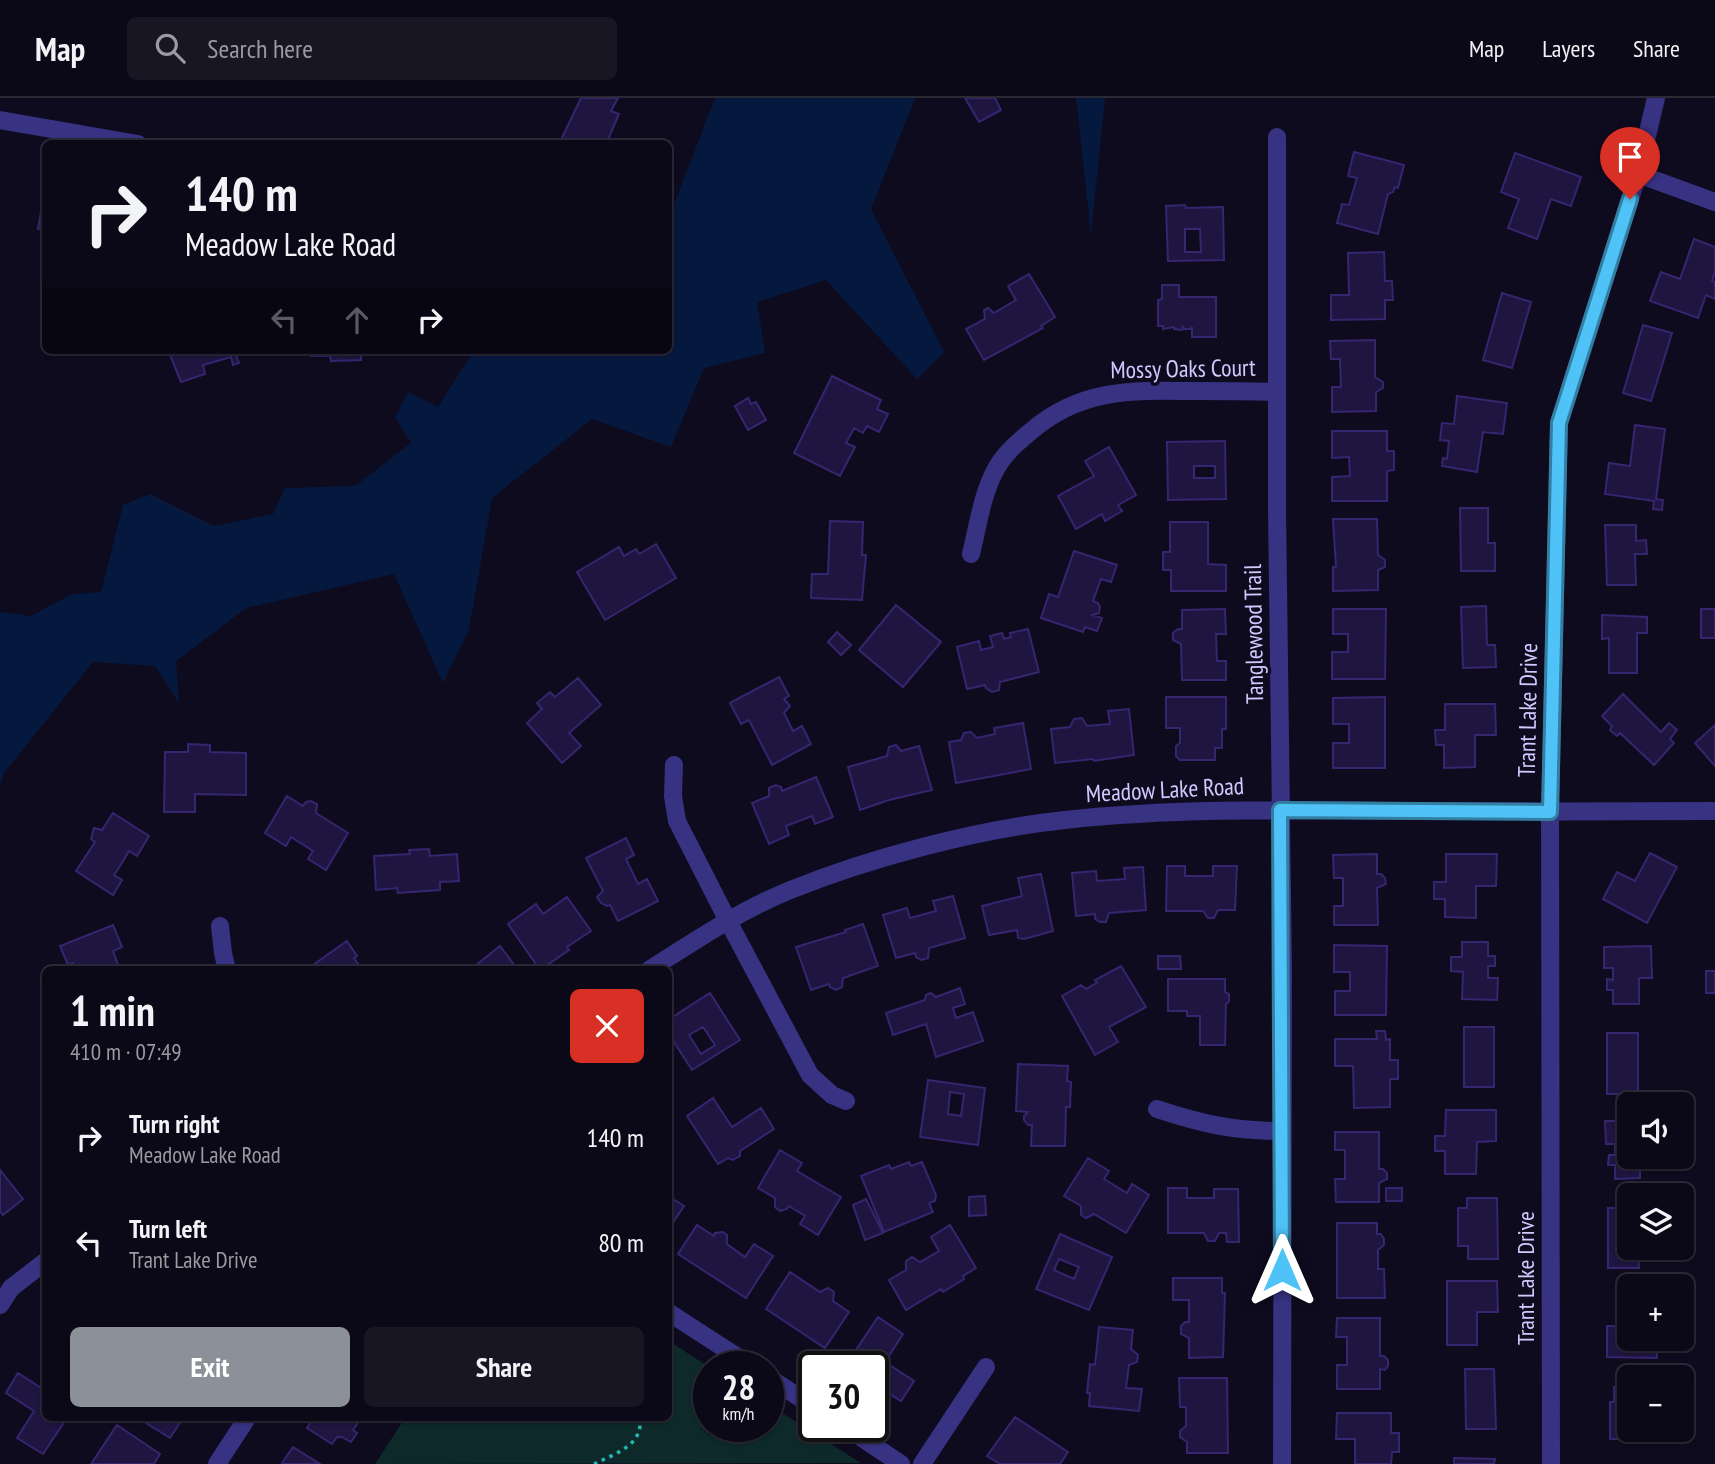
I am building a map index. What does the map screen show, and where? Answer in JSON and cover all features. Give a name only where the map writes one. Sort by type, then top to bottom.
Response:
[{"type":"street","name":"Trant Lake Drive","points":[[1551,1464],[1550,812],[1559,423],[1638,174],[1656,98]]},
{"type":"street","points":[[0,120],[115,140]]},
{"type":"street","name":"Tanglewood Trail","points":[[1277,137],[1282,1464]]},
{"type":"street","points":[[1638,174],[1715,202]]},
{"type":"street","name":"Mossy Oaks Court","points":[[971,554],[987,489],[997,467],[1012,447],[1051,416],[1102,395],[1132,390],[1277,392]]},
{"type":"street","points":[[674,765],[673,796],[677,821],[728,921],[810,1075],[826,1091],[846,1101]]},
{"type":"street","name":"Meadow Lake Road","points":[[655,966],[728,921],[786,891],[861,865],[937,844],[1062,820],[1135,814],[1280,810],[1715,811]]},
{"type":"street","points":[[220,926],[226,966]]},
{"type":"street","points":[[1157,1110],[1206,1125],[1244,1131],[1282,1131]]},
{"type":"street","points":[[0,1305],[11,1288],[42,1264]]},
{"type":"street","points":[[672,1315],[728,1351]]},
{"type":"street","points":[[922,1464],[986,1367]]},
{"type":"street","points":[[217,1464],[245,1421]]},
{"type":"street","points":[[868,1442],[901,1464]]},
{"type":"path","points":[[594,1464],[627,1447],[638,1436],[640,1421]]},
{"type":"green space","points":[[672,1343],[693,1357],[693,1442],[784,1442],[784,1414],[798,1423],[798,1442],[828,1442],[861,1463],[375,1464],[403,1421],[672,1421]]},
{"type":"water","points":[[715,98],[915,98],[871,209],[944,352],[917,379],[826,280],[757,302],[765,353],[704,368],[671,447],[592,419],[492,498],[469,630],[443,683],[394,574],[246,608],[176,661],[179,703],[155,666],[93,662],[4,773],[0,786],[0,612],[31,616],[72,594],[101,592],[123,505],[150,494],[214,526],[273,514],[285,488],[355,486],[411,443],[395,417],[408,392],[438,407],[471,354],[672,354],[672,209]]},
{"type":"water","points":[[1076,98],[1105,98],[1091,234]]},
{"type":"building","points":[[581,98],[618,98],[611,111],[619,114],[608,140],[561,140]]},
{"type":"building","points":[[965,98],[995,98],[1001,110],[979,122]]},
{"type":"building","points":[[1354,152],[1404,165],[1398,188],[1395,187],[1393,192],[1388,194],[1378,234],[1337,223],[1342,204],[1349,205],[1357,178],[1348,176]]},
{"type":"building","points":[[1515,153],[1581,177],[1571,206],[1551,199],[1537,239],[1508,228],[1519,199],[1501,192]]},
{"type":"building","points":[[42,206],[42,230],[38,229]]},
{"type":"building","points":[[1166,206],[1223,207],[1224,260],[1168,261]],"holes":[[[1185,229],[1200,229],[1201,252],[1185,252]]]},
{"type":"building","points":[[1694,239],[1715,247],[1715,272],[1712,281],[1715,282],[1715,299],[1706,295],[1698,318],[1650,301],[1661,272],[1680,279]]},
{"type":"building","points":[[1384,252],[1385,281],[1392,281],[1393,300],[1385,300],[1385,319],[1331,320],[1331,295],[1349,295],[1348,253]]},
{"type":"building","points":[[1029,274],[1055,317],[1041,326],[1043,328],[984,360],[966,329],[985,319],[984,310],[988,308],[994,313],[1016,300],[1008,286]]},
{"type":"building","points":[[1162,285],[1179,285],[1179,297],[1216,297],[1216,337],[1192,337],[1192,327],[1183,327],[1182,330],[1174,327],[1163,329],[1163,326],[1158,326],[1158,300],[1162,299]]},
{"type":"building","points":[[1502,293],[1531,302],[1512,368],[1483,360]]},
{"type":"building","points":[[1643,325],[1672,333],[1651,401],[1623,393]]},
{"type":"building","points":[[1375,340],[1375,377],[1383,382],[1383,388],[1376,392],[1376,411],[1332,412],[1332,387],[1341,387],[1340,359],[1331,359],[1330,341]]},
{"type":"building","points":[[170,354],[239,354],[236,355],[239,363],[233,365],[231,357],[203,365],[205,374],[181,382]]},
{"type":"building","points":[[361,354],[361,360],[331,361],[330,356],[311,356]]},
{"type":"building","points":[[832,376],[881,400],[877,409],[888,414],[879,432],[867,426],[863,433],[854,428],[846,443],[855,447],[840,476],[794,453]]},
{"type":"building","points":[[1457,396],[1507,403],[1503,434],[1483,432],[1477,472],[1442,466],[1443,458],[1447,459],[1449,441],[1440,440],[1442,423],[1454,424]]},
{"type":"building","points":[[748,398],[751,404],[756,402],[766,420],[748,430],[735,406]]},
{"type":"building","points":[[1635,425],[1665,429],[1656,499],[1663,500],[1662,510],[1653,509],[1654,501],[1605,494],[1609,463],[1630,466]]},
{"type":"building","points":[[1332,431],[1387,431],[1387,451],[1394,451],[1394,470],[1387,471],[1387,501],[1332,501],[1332,477],[1350,476],[1349,457],[1332,458]]},
{"type":"building","points":[[1225,441],[1226,499],[1168,500],[1167,442]],"holes":[[[1194,466],[1215,466],[1215,478],[1194,478]]]},
{"type":"building","points":[[1109,447],[1136,495],[1118,505],[1122,511],[1105,521],[1102,514],[1076,529],[1058,496],[1094,476],[1085,461]]},
{"type":"building","points":[[1460,508],[1488,508],[1488,543],[1495,543],[1495,571],[1461,571]]},
{"type":"building","points":[[1333,519],[1377,519],[1378,555],[1385,560],[1385,567],[1378,570],[1378,590],[1333,591],[1333,567],[1336,567]]},
{"type":"building","points":[[830,521],[863,522],[862,555],[866,555],[862,600],[811,598],[812,574],[828,574]]},
{"type":"building","points":[[1170,522],[1208,522],[1208,564],[1226,565],[1226,591],[1171,591],[1171,570],[1163,570],[1163,552],[1170,552]]},
{"type":"building","points":[[1605,525],[1636,525],[1636,541],[1646,540],[1647,554],[1635,554],[1636,585],[1607,585]]},
{"type":"building","points":[[656,544],[676,578],[605,620],[577,572],[619,547],[624,556],[636,549],[639,554]]},
{"type":"building","points":[[1074,551],[1117,565],[1111,582],[1101,579],[1093,601],[1100,607],[1099,613],[1093,615],[1102,618],[1097,631],[1085,627],[1083,632],[1041,618],[1049,594],[1058,597]]},
{"type":"building","points":[[896,605],[941,642],[903,687],[859,650]]},
{"type":"building","points":[[1486,606],[1487,645],[1495,645],[1496,667],[1463,668],[1461,607]]},
{"type":"building","points":[[1225,609],[1226,634],[1216,634],[1217,661],[1226,661],[1226,680],[1182,680],[1181,644],[1173,640],[1173,633],[1182,629],[1182,610]]},
{"type":"building","points":[[1333,609],[1386,609],[1385,679],[1332,679],[1332,652],[1348,652],[1348,634],[1333,634]]},
{"type":"building","points":[[1701,609],[1715,609],[1715,638],[1701,638]]},
{"type":"building","points":[[1602,615],[1647,617],[1647,633],[1637,633],[1637,673],[1609,673],[1609,638],[1602,639]]},
{"type":"building","points":[[1028,629],[1039,672],[1000,682],[999,690],[992,692],[985,685],[967,689],[957,647],[979,641],[981,650],[993,647],[990,636],[1002,633],[1004,639],[1011,637],[1010,633]]},
{"type":"building","points":[[837,632],[851,645],[841,655],[828,642]]},
{"type":"building","points":[[779,677],[789,696],[784,699],[790,706],[784,713],[793,731],[802,726],[811,744],[772,765],[749,720],[741,724],[730,703]]},
{"type":"building","points":[[578,678],[601,705],[569,733],[581,746],[562,763],[527,723],[542,709],[537,703],[550,692],[555,697]]},
{"type":"building","points":[[1623,694],[1661,732],[1669,723],[1677,730],[1670,739],[1674,743],[1654,765],[1620,733],[1617,736],[1610,730],[1612,726],[1602,716]]},
{"type":"building","points":[[1166,697],[1226,697],[1226,729],[1222,729],[1222,748],[1215,748],[1215,760],[1180,760],[1176,756],[1176,746],[1180,743],[1180,728],[1166,728]]},
{"type":"building","points":[[1385,697],[1385,768],[1333,768],[1333,743],[1349,743],[1349,724],[1333,724],[1333,698]]},
{"type":"building","points":[[1445,704],[1495,704],[1496,735],[1475,735],[1475,767],[1444,768],[1444,745],[1436,745],[1435,730],[1445,730]]},
{"type":"building","points":[[1129,709],[1134,755],[1055,763],[1051,729],[1070,727],[1074,719],[1082,718],[1087,726],[1110,724],[1108,711]]},
{"type":"building","points":[[1023,723],[1031,769],[956,783],[949,742],[961,740],[964,733],[971,732],[977,738],[995,734],[994,728]]},
{"type":"building","points":[[1715,725],[1715,766],[1695,743]]},
{"type":"building","points":[[188,744],[210,745],[210,752],[246,753],[246,795],[195,794],[195,812],[164,812],[165,752],[188,752]]},
{"type":"building","points":[[896,745],[901,751],[919,746],[932,790],[860,810],[848,767],[887,756],[889,747]]},
{"type":"building","points":[[816,777],[833,817],[815,824],[812,816],[786,826],[789,835],[769,844],[752,803],[769,796],[769,788],[776,785],[781,787],[782,791]]},
{"type":"building","points":[[287,796],[303,806],[311,801],[317,804],[316,813],[348,833],[326,870],[308,859],[313,851],[291,837],[286,846],[265,833]]},
{"type":"building","points":[[113,813],[149,836],[137,856],[129,851],[114,875],[122,880],[113,895],[76,871],[95,842],[91,839],[94,828],[102,830]]},
{"type":"building","points":[[626,838],[634,855],[626,859],[638,884],[647,879],[658,901],[618,921],[610,905],[601,903],[597,897],[603,891],[586,858]]},
{"type":"building","points":[[429,849],[430,856],[457,854],[459,881],[440,882],[440,890],[398,893],[397,888],[376,890],[374,856],[410,854],[409,850]]},
{"type":"building","points":[[1650,853],[1677,867],[1647,923],[1603,899],[1617,872],[1635,881]]},
{"type":"building","points":[[1377,854],[1377,874],[1385,878],[1386,884],[1377,888],[1378,925],[1334,925],[1334,906],[1343,906],[1343,878],[1334,878],[1333,855]]},
{"type":"building","points":[[1446,854],[1497,854],[1496,886],[1476,886],[1476,918],[1445,917],[1445,899],[1434,899],[1434,882],[1446,882]]},
{"type":"building","points":[[1167,866],[1185,866],[1185,876],[1213,876],[1213,866],[1237,866],[1235,910],[1218,910],[1214,918],[1208,918],[1203,911],[1166,911]]},
{"type":"building","points":[[1143,867],[1146,910],[1109,913],[1106,922],[1095,919],[1095,914],[1076,916],[1072,873],[1096,871],[1097,881],[1125,879],[1124,868]]},
{"type":"building","points":[[1041,874],[1053,931],[1024,939],[1018,938],[1017,930],[989,935],[982,906],[1022,896],[1018,878]]},
{"type":"building","points":[[953,896],[965,938],[929,948],[928,958],[921,960],[915,953],[896,958],[883,915],[907,908],[910,918],[936,911],[933,901]]},
{"type":"building","points":[[567,897],[591,931],[546,966],[537,966],[508,924],[536,904],[543,914]]},
{"type":"building","points":[[863,924],[878,966],[843,978],[842,987],[836,990],[829,984],[811,990],[796,947]]},
{"type":"building","points":[[113,925],[122,947],[113,951],[119,966],[74,966],[73,963],[68,965],[60,946]]},
{"type":"building","points":[[347,941],[357,956],[354,958],[359,966],[312,966]]},
{"type":"building","points":[[1462,942],[1488,942],[1488,956],[1495,956],[1495,966],[1488,966],[1488,978],[1498,978],[1497,1000],[1462,999],[1463,972],[1451,971],[1451,957],[1462,957]]},
{"type":"building","points":[[1334,945],[1387,946],[1386,1015],[1335,1015],[1335,991],[1350,991],[1350,972],[1334,972]]},
{"type":"building","points":[[500,946],[515,966],[475,966]]},
{"type":"building","points":[[1651,946],[1652,978],[1639,978],[1639,1004],[1613,1004],[1613,990],[1607,990],[1607,979],[1613,980],[1613,968],[1604,968],[1604,947]]},
{"type":"building","points":[[1158,956],[1180,956],[1181,969],[1158,969]]},
{"type":"building","points":[[1121,966],[1146,1007],[1109,1027],[1118,1042],[1095,1055],[1062,996],[1081,985],[1086,989],[1097,983],[1095,980]]},
{"type":"building","points":[[1706,971],[1715,971],[1715,993],[1706,993]]},
{"type":"building","points":[[1168,979],[1225,979],[1225,992],[1229,994],[1229,1001],[1226,1004],[1225,1045],[1200,1045],[1200,1016],[1187,1016],[1187,1011],[1168,1011]]},
{"type":"building","points":[[960,988],[965,1004],[953,1008],[956,1018],[973,1012],[983,1041],[936,1057],[926,1024],[893,1035],[886,1013],[925,1000],[926,995],[931,993],[936,997]]},
{"type":"building","points":[[710,993],[740,1040],[692,1070],[672,1039],[672,1017]],"holes":[[[703,1027],[715,1045],[701,1054],[689,1035]]]},
{"type":"building","points":[[1464,1027],[1494,1027],[1494,1087],[1464,1087]]},
{"type":"building","points":[[1376,1031],[1385,1031],[1386,1040],[1390,1039],[1390,1060],[1398,1060],[1398,1079],[1390,1079],[1390,1107],[1354,1108],[1353,1066],[1335,1066],[1335,1039],[1377,1039]]},
{"type":"building","points":[[1607,1033],[1638,1033],[1638,1092],[1607,1094]]},
{"type":"building","points":[[1018,1064],[1068,1066],[1067,1081],[1071,1082],[1070,1107],[1066,1107],[1065,1146],[1031,1146],[1032,1125],[1028,1125],[1024,1120],[1028,1112],[1016,1111]]},
{"type":"building","points":[[928,1080],[985,1088],[978,1145],[920,1137]],"holes":[[[950,1092],[964,1094],[961,1116],[948,1114]]]},
{"type":"building","points":[[713,1098],[732,1127],[761,1108],[774,1129],[740,1151],[740,1156],[733,1160],[728,1158],[718,1164],[687,1116]]},
{"type":"building","points":[[1446,1110],[1496,1110],[1496,1141],[1477,1142],[1476,1174],[1445,1174],[1445,1151],[1435,1151],[1435,1136],[1445,1136]]},
{"type":"building","points":[[1605,1121],[1617,1121],[1617,1169],[1640,1169],[1640,1178],[1615,1179],[1615,1165],[1608,1165],[1609,1155],[1615,1155],[1615,1144],[1606,1144]]},
{"type":"building","points":[[1335,1132],[1379,1132],[1379,1169],[1387,1173],[1387,1179],[1379,1183],[1379,1202],[1336,1202],[1335,1179],[1345,1179],[1345,1150],[1335,1150]]},
{"type":"building","points":[[780,1150],[802,1163],[797,1171],[841,1197],[818,1235],[800,1224],[805,1216],[789,1206],[780,1211],[775,1207],[775,1198],[758,1188]]},
{"type":"building","points":[[1088,1158],[1109,1171],[1104,1179],[1127,1193],[1132,1184],[1149,1195],[1126,1233],[1094,1214],[1086,1218],[1081,1215],[1081,1206],[1064,1196]]},
{"type":"building","points":[[909,1162],[911,1166],[922,1162],[936,1195],[935,1201],[929,1203],[933,1212],[884,1232],[861,1176],[889,1165],[891,1169]]},
{"type":"building","points":[[0,1170],[23,1199],[3,1215],[0,1211]]},
{"type":"building","points":[[1168,1188],[1187,1188],[1187,1198],[1214,1198],[1214,1189],[1238,1189],[1239,1242],[1227,1242],[1226,1233],[1219,1233],[1215,1241],[1208,1241],[1204,1233],[1168,1233]]},
{"type":"building","points":[[1386,1188],[1402,1188],[1402,1201],[1386,1201]]},
{"type":"building","points":[[985,1196],[986,1215],[969,1216],[969,1197]]},
{"type":"building","points":[[672,1198],[684,1206],[672,1224]]},
{"type":"building","points":[[1467,1198],[1497,1198],[1498,1259],[1468,1259],[1468,1246],[1458,1246],[1458,1208],[1467,1208]]},
{"type":"building","points":[[866,1199],[883,1233],[865,1240],[853,1205]]},
{"type":"building","points":[[1608,1208],[1617,1208],[1617,1260],[1639,1260],[1639,1268],[1608,1268]]},
{"type":"building","points":[[1337,1223],[1377,1223],[1377,1234],[1381,1234],[1384,1239],[1384,1245],[1378,1250],[1378,1269],[1384,1269],[1385,1298],[1337,1298]]},
{"type":"building","points":[[697,1225],[714,1236],[715,1233],[723,1232],[727,1235],[727,1244],[745,1257],[754,1244],[773,1256],[746,1298],[678,1254]]},
{"type":"building","points":[[950,1225],[976,1268],[943,1292],[941,1289],[906,1310],[889,1280],[906,1270],[906,1261],[912,1257],[920,1262],[939,1251],[931,1237]]},
{"type":"building","points":[[1060,1234],[1112,1257],[1089,1310],[1036,1289]],"holes":[[[1059,1259],[1079,1267],[1074,1279],[1054,1270]]]},
{"type":"building","points":[[790,1272],[820,1292],[828,1288],[834,1292],[833,1301],[849,1312],[825,1348],[766,1309]]},
{"type":"building","points":[[1173,1278],[1222,1278],[1222,1293],[1225,1293],[1223,1357],[1189,1358],[1189,1338],[1181,1334],[1181,1326],[1189,1322],[1189,1300],[1173,1300]]},
{"type":"building","points":[[1447,1281],[1497,1281],[1498,1312],[1477,1312],[1477,1345],[1447,1345]]},
{"type":"building","points":[[878,1317],[903,1334],[889,1356],[889,1351],[855,1351]]},
{"type":"building","points":[[1337,1318],[1380,1318],[1380,1356],[1388,1360],[1388,1366],[1385,1370],[1380,1369],[1380,1389],[1337,1389],[1337,1365],[1347,1365],[1347,1337],[1336,1337]]},
{"type":"building","points":[[1607,1326],[1617,1326],[1617,1351],[1657,1351],[1657,1358],[1607,1357]]},
{"type":"building","points":[[1099,1327],[1133,1330],[1131,1349],[1138,1355],[1137,1362],[1129,1365],[1126,1388],[1142,1389],[1139,1411],[1089,1406],[1090,1393],[1087,1393],[1090,1364],[1095,1365]]},
{"type":"building","points":[[889,1365],[914,1381],[901,1401],[889,1393]]},
{"type":"building","points":[[1465,1369],[1494,1369],[1496,1429],[1466,1429]]},
{"type":"building","points":[[18,1373],[42,1388],[42,1421],[65,1421],[43,1454],[17,1438],[34,1411],[6,1393]]},
{"type":"building","points":[[1179,1378],[1227,1378],[1228,1453],[1187,1453],[1187,1442],[1180,1437],[1180,1431],[1186,1426],[1186,1407],[1180,1407]]},
{"type":"building","points":[[1614,1387],[1617,1387],[1617,1439],[1610,1439],[1610,1402],[1614,1402]]},
{"type":"building","points":[[1337,1413],[1391,1413],[1391,1433],[1399,1433],[1399,1452],[1392,1452],[1391,1464],[1355,1464],[1355,1439],[1336,1439]]},
{"type":"building","points":[[1015,1417],[1068,1452],[1060,1464],[1000,1464],[987,1456]]},
{"type":"building","points":[[143,1421],[181,1421],[170,1438]]},
{"type":"building","points":[[311,1421],[359,1421],[353,1430],[357,1433],[351,1442],[337,1437],[332,1444],[307,1428]]},
{"type":"building","points":[[117,1425],[160,1454],[154,1464],[91,1464]]},
{"type":"building","points":[[293,1447],[320,1464],[282,1463]]},
{"type":"building","points":[[1454,1458],[1495,1459],[1494,1464],[1454,1464]]},
{"type":"route","points":[[1282,1270],[1283,970],[1280,810],[1550,812],[1559,423],[1630,199]]}]
